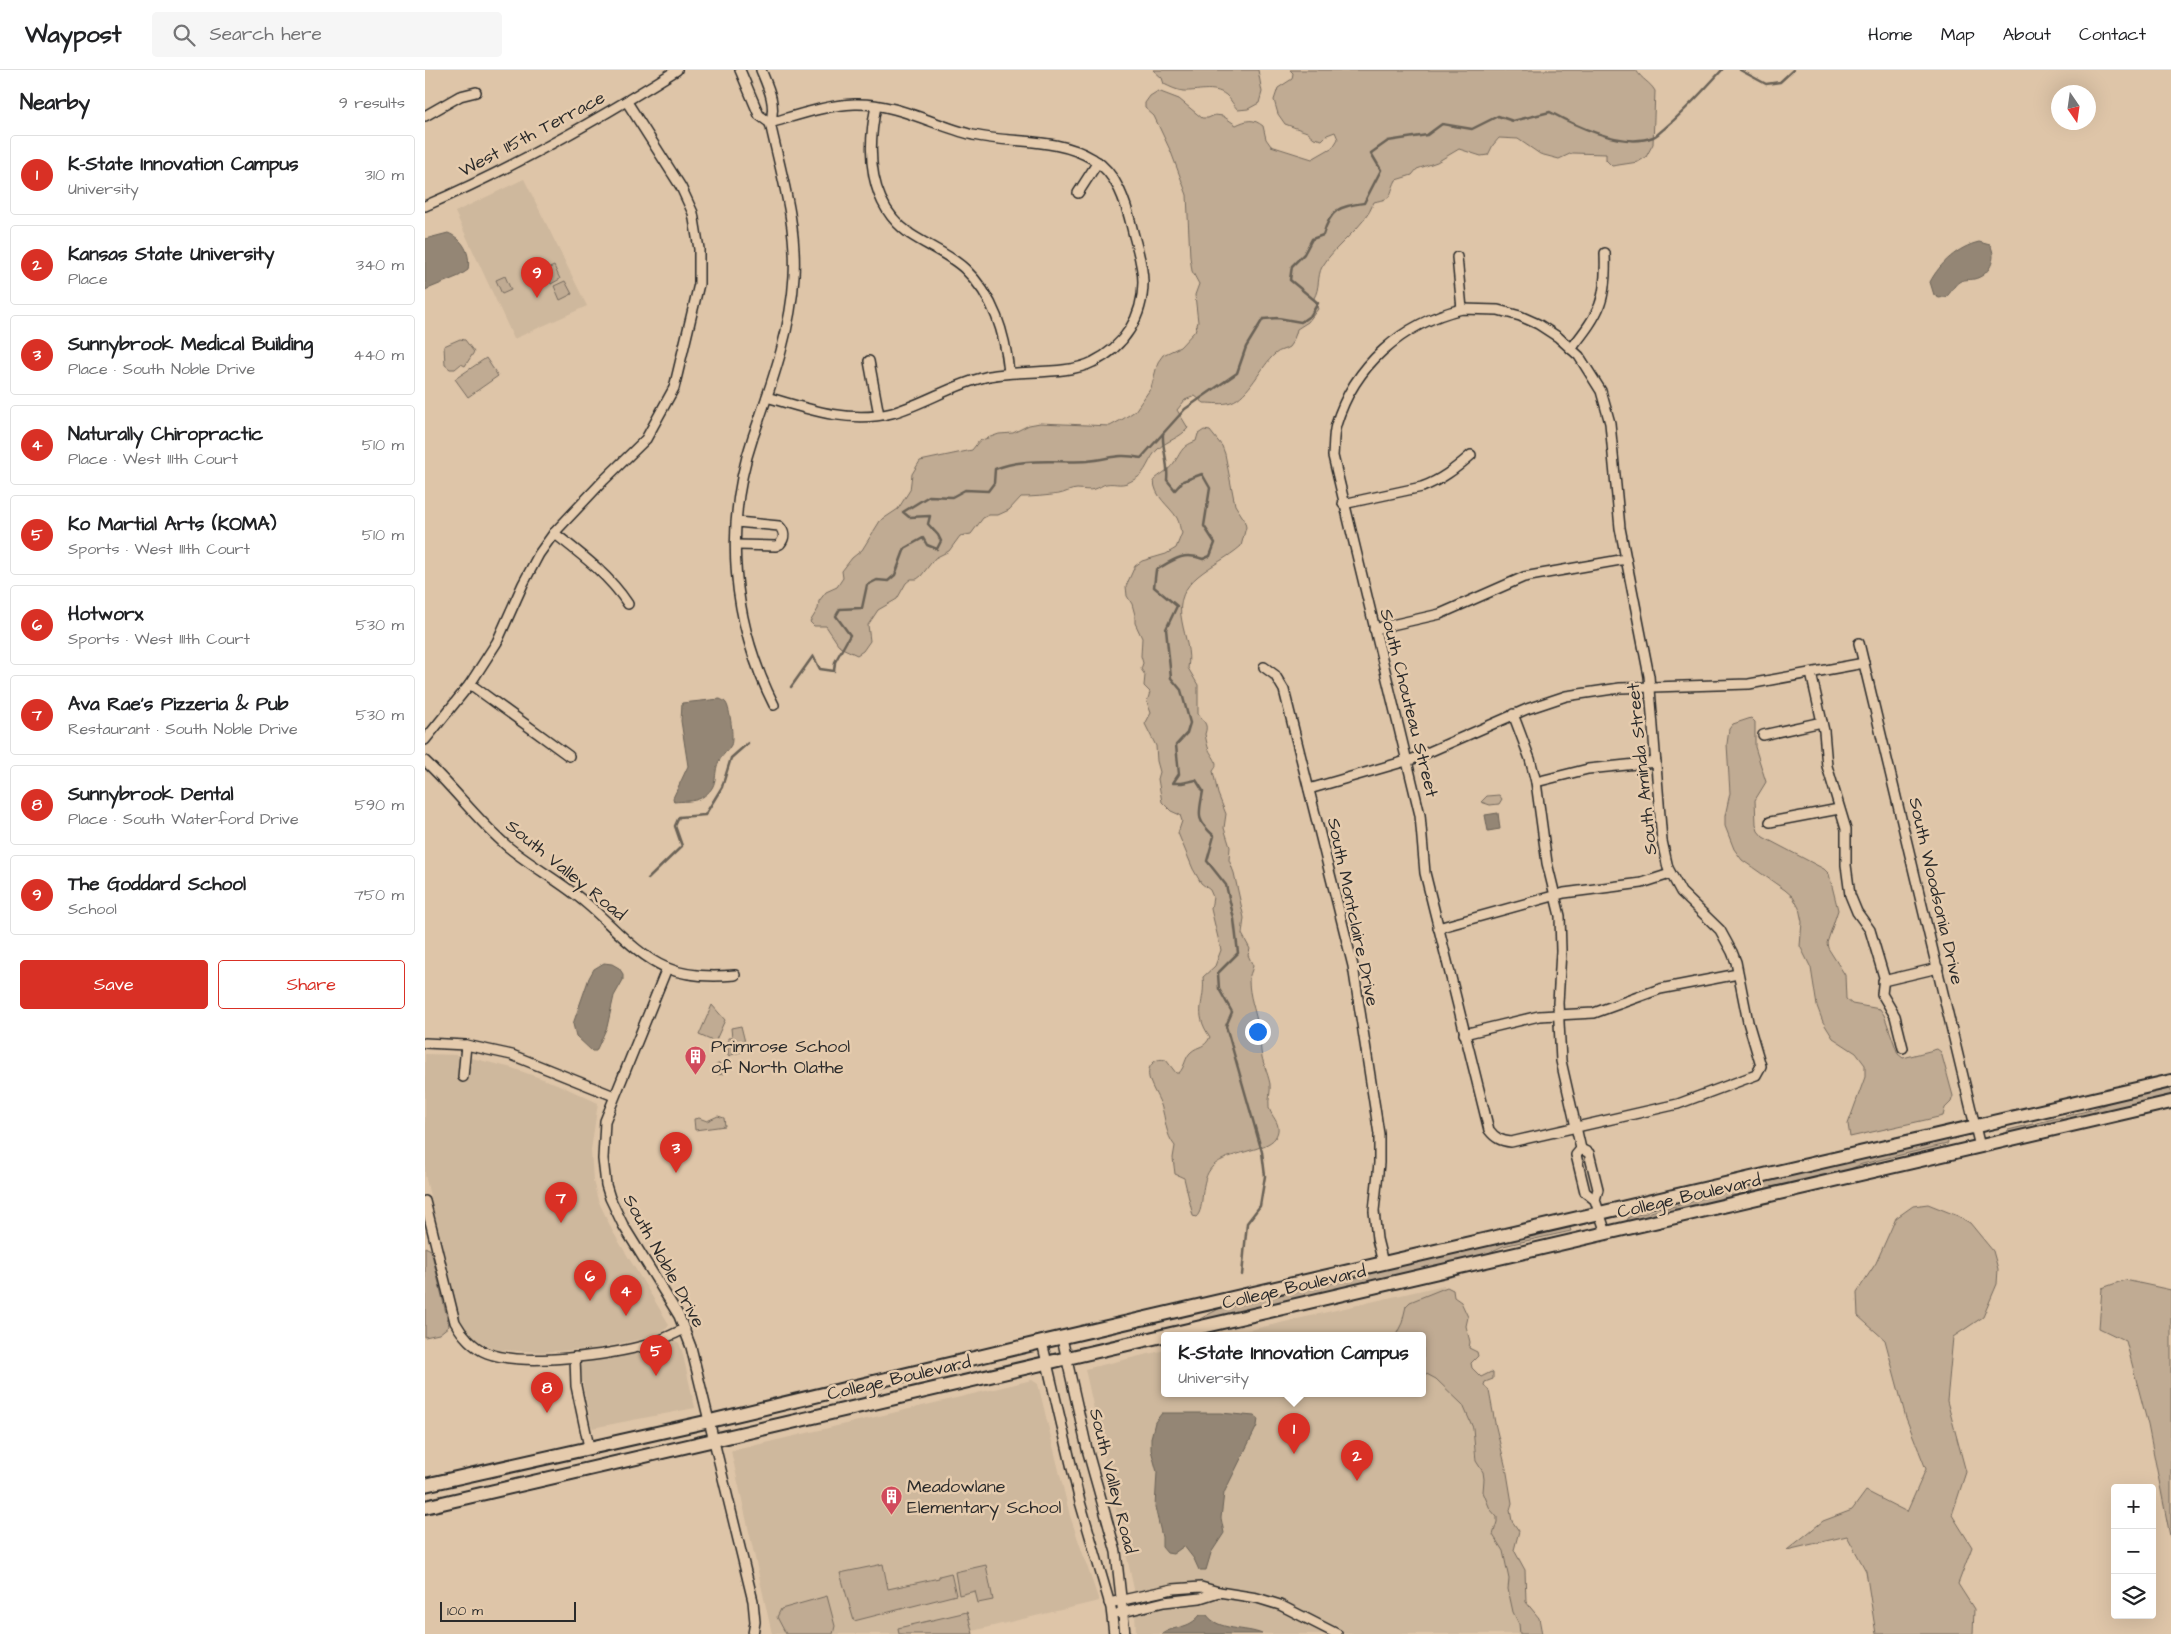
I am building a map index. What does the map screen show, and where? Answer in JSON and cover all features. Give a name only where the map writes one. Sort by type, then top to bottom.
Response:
[{"type":"main road","name":"College Boulevard","points":[[425,1485],[710,1421],[1383,1263],[1597,1206],[1975,1126],[2171,1081]]},
{"type":"main road","name":"College Boulevard","points":[[1178,1332],[2171,1102]]},
{"type":"main road","name":"College Boulevard","points":[[425,1507],[1161,1336]]},
{"type":"street","name":"West 115th Terrace","points":[[425,206],[541,151],[627,102],[677,70]]},
{"type":"street","points":[[741,70],[759,115],[771,123],[828,108],[855,104],[906,111],[973,135],[1076,150],[1098,162],[1115,183],[1124,199],[1143,280],[1142,296],[1131,330],[1119,345],[1091,364],[1065,369],[1009,372],[961,384],[908,407],[879,415],[851,416],[826,414],[767,397]]},
{"type":"street","points":[[761,70],[773,103],[774,112],[771,123],[792,223],[794,276],[787,329],[743,476],[737,522],[736,584],[742,620],[759,674],[774,705]]},
{"type":"street","points":[[425,116],[460,96],[476,92]]},
{"type":"street","points":[[425,740],[469,684],[497,642],[523,584],[539,554],[554,533],[603,480],[646,439],[674,388],[699,284],[699,249],[693,213],[681,187],[627,102]]},
{"type":"street","points":[[876,106],[871,160],[873,176],[879,195],[891,215],[909,233],[965,268],[987,297],[1000,324],[1009,372]]},
{"type":"street","points":[[1078,193],[1098,162]]},
{"type":"street","points":[[1571,350],[1593,321],[1604,295],[1605,253]]},
{"type":"street","points":[[1457,257],[1462,309]]},
{"type":"street","name":"South Chouteau Street","points":[[1520,316],[1497,310],[1462,309],[1430,318],[1381,350],[1349,394],[1336,426],[1333,456],[1343,504],[1420,815],[1425,873],[1489,1130],[1495,1137],[1511,1142],[1576,1126]]},
{"type":"street","name":"South Aminda Street","points":[[1520,316],[1559,337],[1579,356],[1601,391],[1610,423],[1620,528],[1650,688],[1662,841],[1670,874],[1681,892],[1720,930],[1732,952],[1748,1022],[1761,1061],[1760,1071],[1756,1075],[1678,1104],[1576,1126]]},
{"type":"street","points":[[869,361],[879,415]]},
{"type":"street","points":[[1343,504],[1427,485],[1449,474],[1471,455]]},
{"type":"street","points":[[736,546],[776,546],[780,544],[784,535],[779,526],[737,522]]},
{"type":"street","points":[[554,533],[588,559],[615,586],[628,604]]},
{"type":"street","points":[[1374,629],[1451,611],[1504,584],[1524,577],[1626,559]]},
{"type":"street","name":"South Woodsonia Drive","points":[[1859,643],[1979,1147]]},
{"type":"street","points":[[1309,789],[1407,761],[1513,714],[1565,696],[1620,688],[1749,684],[1864,663]]},
{"type":"street","name":"South Montclaire Drive","points":[[1264,668],[1275,674],[1284,690],[1353,966],[1379,1134],[1379,1163],[1374,1211],[1377,1239],[1383,1263]]},
{"type":"street","points":[[1811,673],[1822,722],[1827,766],[1839,809],[1847,829],[1846,865],[1851,895],[1857,912],[1870,930],[1883,970],[1882,994],[1895,1016],[1903,1048]]},
{"type":"street","points":[[469,684],[569,756]]},
{"type":"street","points":[[1513,714],[1530,759],[1536,782],[1547,863],[1560,916],[1559,1016],[1561,1061],[1581,1149],[1576,1156],[1585,1192],[1597,1206]]},
{"type":"street","points":[[1763,735],[1822,722]]},
{"type":"street","name":"South Valley Road","points":[[425,761],[446,780],[492,832],[509,847],[574,892],[625,938],[667,968],[697,975],[735,975]]},
{"type":"street","points":[[1536,782],[1588,769],[1656,762]]},
{"type":"street","points":[[1770,822],[1839,809]]},
{"type":"street","points":[[1438,928],[1555,896],[1642,883],[1670,874]]},
{"type":"street","name":"South Noble Drive","points":[[667,968],[605,1121],[603,1140],[606,1185],[623,1225],[685,1329],[696,1364],[753,1601],[755,1622],[753,1634]]},
{"type":"street","points":[[1883,981],[1937,968]]},
{"type":"street","points":[[1464,1034],[1539,1016],[1594,1013],[1660,989],[1738,974]]},
{"type":"street","points":[[425,1043],[466,1045],[512,1055],[614,1096]]},
{"type":"street","points":[[463,1077],[466,1045]]},
{"type":"street","points":[[1581,1149],[1589,1152],[1598,1189],[1597,1206],[1606,1233]]},
{"type":"street","points":[[425,1201],[429,1239],[455,1322],[472,1344],[488,1353],[503,1357],[537,1359],[575,1357],[607,1353],[649,1344],[685,1329]]},
{"type":"street","name":"South Valley Road","points":[[1061,1338],[1087,1449],[1116,1552],[1125,1634]]},
{"type":"street","name":"South Valley Road","points":[[1042,1342],[1079,1502],[1112,1614],[1114,1634]]},
{"type":"street","points":[[575,1357],[576,1386],[589,1448]]},
{"type":"street","points":[[1109,1603],[1173,1589],[1201,1587],[1280,1605],[1337,1634]]},
{"type":"street","points":[[1112,1614],[1163,1602],[1200,1598],[1219,1592]]},
{"type":"shaded area","points":[[1153,70],[1258,70],[1262,92],[1259,103],[1248,109],[1238,110],[1228,97],[1221,92],[1216,90],[1183,91],[1175,89],[1164,84],[1162,78]]},
{"type":"shaded area","points":[[1290,70],[1636,70],[1655,91],[1653,144],[1646,157],[1638,162],[1612,166],[1606,160],[1606,154],[1572,153],[1559,159],[1540,154],[1518,139],[1499,138],[1488,155],[1481,156],[1459,149],[1437,162],[1417,169],[1412,175],[1396,180],[1388,198],[1374,202],[1364,220],[1328,258],[1322,267],[1314,298],[1318,309],[1308,322],[1297,329],[1289,347],[1278,352],[1270,359],[1249,387],[1237,399],[1221,404],[1204,403],[1195,396],[1185,400],[1177,410],[1188,428],[1158,449],[1139,476],[1130,482],[1106,484],[1093,490],[1075,489],[1059,494],[1021,497],[1009,510],[998,515],[989,515],[983,518],[971,534],[960,536],[949,551],[935,558],[921,576],[917,579],[911,579],[906,583],[897,599],[878,610],[868,625],[870,641],[863,651],[857,655],[840,647],[826,626],[814,626],[810,622],[818,609],[819,601],[826,592],[837,587],[843,578],[842,571],[852,558],[862,550],[880,521],[898,509],[910,490],[912,474],[920,461],[972,450],[979,441],[999,434],[1013,433],[1029,425],[1040,423],[1110,426],[1135,411],[1151,388],[1158,362],[1163,355],[1180,347],[1195,331],[1198,322],[1195,295],[1199,284],[1192,271],[1190,257],[1187,195],[1171,152],[1154,116],[1145,108],[1145,103],[1150,96],[1158,91],[1179,99],[1202,118],[1215,115],[1223,116],[1236,125],[1247,121],[1256,122],[1263,126],[1266,139],[1271,146],[1312,159],[1333,147],[1338,139],[1335,132],[1327,135],[1322,140],[1314,138],[1307,132],[1285,124],[1278,114],[1274,100],[1278,88],[1292,79],[1293,73]]},
{"type":"shaded area","points":[[524,179],[587,306],[514,339],[455,212]]},
{"type":"shaded area","points":[[448,233],[458,239],[465,247],[469,264],[468,270],[459,276],[425,290],[425,239]]},
{"type":"shaded area","points":[[1979,242],[1990,245],[1992,250],[1991,266],[1988,270],[1979,277],[1959,282],[1946,297],[1939,298],[1934,295],[1930,282],[1944,262],[1971,244]]},
{"type":"shaded area","points":[[554,266],[560,279],[551,284],[545,270]]},
{"type":"shaded area","points":[[505,276],[511,290],[502,294],[496,280]]},
{"type":"shaded area","points":[[565,281],[572,294],[560,300],[554,286]]},
{"type":"shaded area","points":[[460,339],[465,340],[474,352],[465,366],[461,364],[455,369],[450,369],[445,365],[444,346]]},
{"type":"shaded area","points":[[486,358],[498,376],[468,397],[455,379]]},
{"type":"shaded area","points":[[1204,430],[1210,431],[1222,446],[1235,505],[1244,519],[1246,527],[1241,546],[1198,576],[1189,585],[1183,595],[1181,607],[1182,622],[1188,651],[1188,668],[1198,685],[1198,714],[1206,725],[1207,744],[1216,763],[1213,771],[1218,794],[1226,814],[1224,828],[1230,847],[1229,860],[1234,873],[1244,918],[1242,934],[1250,949],[1248,955],[1253,966],[1249,978],[1249,986],[1259,1028],[1262,1055],[1270,1084],[1269,1107],[1278,1125],[1278,1129],[1275,1138],[1263,1146],[1219,1161],[1213,1166],[1205,1179],[1201,1208],[1196,1217],[1193,1216],[1184,1178],[1175,1174],[1173,1158],[1175,1146],[1167,1131],[1161,1105],[1151,1083],[1149,1072],[1154,1062],[1161,1059],[1166,1060],[1176,1073],[1179,1073],[1189,1054],[1208,1041],[1210,1037],[1202,1020],[1201,1013],[1203,977],[1215,966],[1221,950],[1211,909],[1213,897],[1210,890],[1201,883],[1193,869],[1178,833],[1182,821],[1180,815],[1171,811],[1162,802],[1158,779],[1160,772],[1156,746],[1145,724],[1151,713],[1147,702],[1150,692],[1144,686],[1145,675],[1141,669],[1143,663],[1141,656],[1142,638],[1135,623],[1135,615],[1132,604],[1127,596],[1126,586],[1135,566],[1142,561],[1166,554],[1176,548],[1182,533],[1179,522],[1156,491],[1154,480],[1171,466],[1184,448],[1196,441],[1198,434]]},
{"type":"shaded area","points":[[720,699],[726,702],[729,711],[732,742],[719,761],[714,785],[701,798],[691,801],[674,802],[673,798],[688,766],[681,721],[682,703]]},
{"type":"shaded area","points":[[1751,718],[1755,722],[1755,747],[1766,782],[1755,800],[1758,831],[1763,837],[1824,869],[1829,874],[1838,910],[1827,943],[1828,948],[1845,975],[1846,999],[1852,1004],[1880,1009],[1898,1054],[1903,1058],[1937,1049],[1941,1052],[1953,1096],[1951,1102],[1945,1108],[1943,1116],[1850,1137],[1848,1124],[1865,1077],[1865,1065],[1856,1053],[1833,1038],[1823,1022],[1817,1006],[1811,968],[1800,946],[1802,922],[1799,908],[1793,897],[1742,860],[1734,849],[1725,826],[1730,793],[1727,744],[1729,729],[1733,724]]},
{"type":"shaded area","points":[[1499,795],[1502,799],[1499,804],[1490,805],[1481,802],[1487,796]]},
{"type":"shaded area","points":[[1498,813],[1500,829],[1488,831],[1485,815]]},
{"type":"shaded area","points":[[604,963],[612,964],[619,968],[623,974],[623,980],[614,996],[607,1027],[596,1051],[592,1051],[576,1036],[573,1024],[589,978],[594,969]]},
{"type":"shaded area","points":[[712,1005],[725,1020],[715,1042],[699,1035]]},
{"type":"shaded area","points":[[741,1026],[747,1050],[728,1056],[728,1038],[732,1038],[731,1028]]},
{"type":"shaded area","points":[[425,1054],[459,1055],[512,1068],[557,1084],[598,1103],[591,1150],[593,1181],[598,1200],[613,1232],[667,1321],[669,1325],[667,1328],[659,1334],[642,1339],[594,1349],[543,1352],[498,1350],[481,1343],[470,1334],[462,1324],[457,1311],[425,1175]]},
{"type":"shaded area","points":[[720,1063],[726,1069],[720,1075],[714,1069]]},
{"type":"shaded area","points":[[2166,1088],[2171,1090],[2171,1097],[2007,1134],[2008,1130],[2091,1110],[2113,1101]]},
{"type":"shaded area","points":[[718,1116],[724,1118],[725,1126],[695,1130],[694,1119],[699,1118],[707,1121]]},
{"type":"shaded area","points":[[1947,1139],[1947,1144],[1862,1164],[1845,1171],[1631,1222],[1627,1220],[1629,1217],[1692,1202],[1722,1190]]},
{"type":"shaded area","points":[[1928,1204],[1970,1223],[1993,1251],[1998,1269],[1997,1284],[1983,1317],[1953,1337],[1947,1401],[1966,1472],[1952,1515],[1972,1547],[1958,1584],[1974,1609],[1973,1634],[1876,1634],[1866,1571],[1847,1536],[1787,1550],[1823,1521],[1852,1510],[1866,1491],[1907,1512],[1926,1469],[1906,1418],[1885,1340],[1858,1316],[1857,1292],[1876,1263],[1896,1218],[1913,1206]]},
{"type":"shaded area","points":[[1569,1225],[1571,1231],[1503,1246],[1480,1257],[1201,1322],[1200,1319],[1226,1305]]},
{"type":"shaded area","points":[[425,1247],[431,1250],[449,1326],[439,1334],[425,1337]]},
{"type":"shaded area","points":[[2125,1280],[2171,1290],[2171,1541],[2148,1425],[2126,1341],[2099,1328],[2102,1288]]},
{"type":"shaded area","points":[[1444,1285],[1527,1634],[1136,1634],[1134,1589],[1085,1369],[1161,1351],[1161,1397],[1426,1397],[1426,1332],[1241,1332]]},
{"type":"shaded area","points":[[1447,1287],[1453,1290],[1454,1297],[1461,1302],[1468,1317],[1466,1326],[1470,1342],[1469,1348],[1477,1352],[1478,1356],[1471,1363],[1472,1368],[1481,1377],[1491,1372],[1493,1373],[1493,1379],[1485,1382],[1484,1385],[1489,1391],[1507,1473],[1512,1503],[1510,1510],[1512,1521],[1519,1531],[1514,1550],[1525,1570],[1526,1602],[1539,1618],[1542,1634],[1520,1634],[1519,1624],[1513,1612],[1508,1589],[1509,1579],[1503,1551],[1493,1535],[1497,1517],[1490,1509],[1483,1492],[1483,1472],[1476,1461],[1473,1428],[1463,1405],[1436,1379],[1426,1374],[1426,1332],[1398,1332],[1406,1306],[1410,1302]]},
{"type":"shaded area","points":[[676,1341],[679,1343],[682,1351],[695,1408],[592,1428],[582,1381],[581,1368],[583,1363],[650,1349]]},
{"type":"shaded area","points":[[1032,1380],[1038,1384],[1070,1516],[1099,1601],[959,1634],[772,1634],[731,1451]]},
{"type":"shaded area","points":[[1162,1413],[1221,1413],[1254,1416],[1258,1419],[1257,1426],[1224,1493],[1221,1518],[1224,1533],[1211,1553],[1206,1570],[1199,1570],[1194,1559],[1184,1546],[1173,1554],[1167,1553],[1162,1547],[1162,1537],[1155,1507],[1157,1472],[1151,1450],[1151,1438],[1155,1422]]},
{"type":"shaded area","points":[[883,1564],[888,1589],[939,1578],[939,1576],[951,1573],[956,1595],[854,1621],[840,1573]]},
{"type":"shaded area","points":[[986,1565],[993,1600],[978,1603],[975,1591],[959,1595],[955,1572]]},
{"type":"shaded area","points":[[827,1596],[835,1626],[833,1634],[786,1634],[777,1617],[781,1609]]},
{"type":"shaded area","points":[[967,1612],[973,1634],[899,1634],[898,1628]]},
{"type":"shaded area","points":[[1200,1615],[1207,1615],[1218,1624],[1262,1634],[1162,1634],[1191,1623]]},
{"type":"waterway","points":[[791,687],[813,656],[820,669],[834,671],[835,662],[850,635],[836,616],[840,609],[862,608],[867,585],[877,580],[888,581],[895,575],[905,548],[923,538],[927,545],[937,549],[941,541],[928,524],[930,516],[909,517],[903,512],[929,496],[952,497],[965,490],[988,491],[994,483],[995,469],[1006,465],[1029,462],[1087,461],[1119,456],[1141,458],[1185,409],[1237,373],[1246,347],[1263,319],[1278,318],[1301,322],[1311,315],[1318,303],[1290,280],[1292,266],[1304,254],[1312,239],[1323,235],[1329,219],[1337,210],[1364,203],[1381,170],[1371,153],[1388,141],[1427,135],[1442,124],[1472,129],[1498,116],[1513,121],[1550,112],[1573,124],[1600,134],[1628,140],[1641,140],[1655,136],[1673,121],[1722,70]]},
{"type":"waterway","points":[[1740,70],[1766,84],[1780,82],[1793,70]]},
{"type":"waterway","points":[[1163,434],[1167,480],[1175,490],[1183,481],[1202,474],[1210,488],[1204,526],[1215,543],[1210,556],[1203,559],[1184,556],[1168,563],[1156,570],[1154,587],[1177,606],[1166,629],[1171,678],[1181,690],[1190,723],[1187,733],[1176,745],[1179,774],[1173,783],[1196,780],[1203,791],[1200,806],[1201,821],[1214,836],[1207,861],[1226,885],[1234,919],[1238,953],[1218,973],[1219,989],[1232,1012],[1226,1026],[1262,1152],[1265,1176],[1260,1206],[1247,1223],[1242,1275]]},
{"type":"waterway","points":[[648,879],[682,846],[675,826],[679,817],[705,815],[722,787],[731,758],[748,743]]},
{"type":"place","name":"The Goddard School","points":[[537,298]]},
{"type":"place","name":"Primrose School of North Olathe","points":[[695,1075]]},
{"type":"place","name":"Sunnybrook Medical Building","points":[[676,1173]]},
{"type":"place","name":"Ava Rae's Pizzeria & Pub","points":[[561,1223]]},
{"type":"place","name":"Hotworx","points":[[590,1301]]},
{"type":"place","name":"Naturally Chiropractic","points":[[626,1316]]},
{"type":"place","name":"Ko Martial Arts (KOMA)","points":[[656,1376]]},
{"type":"place","name":"Sunnybrook Dental","points":[[547,1413]]},
{"type":"place","name":"K-State Innovation Campus","points":[[1294,1454]]},
{"type":"place","name":"Kansas State University","points":[[1357,1481]]},
{"type":"place","name":"Meadowlane Elementary School","points":[[891,1515]]}]
